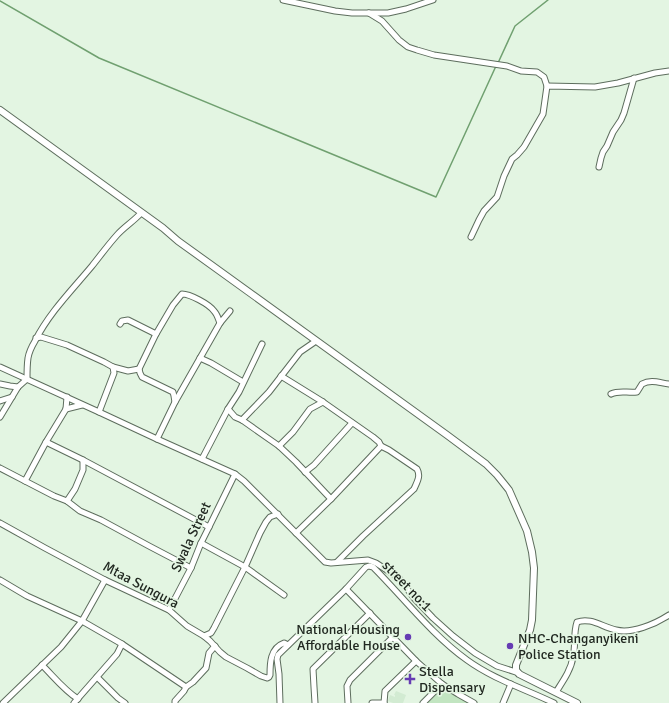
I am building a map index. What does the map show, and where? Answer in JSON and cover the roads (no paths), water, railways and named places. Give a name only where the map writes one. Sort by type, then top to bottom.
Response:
[{"type":"street","points":[[283,0],[334,11],[352,13],[388,13],[433,0]]},
{"type":"street","points":[[369,13],[382,22],[408,47],[434,55],[506,66],[521,71],[537,72],[544,77],[547,86],[543,114],[524,147],[512,160],[504,176],[497,197],[484,211],[471,238]]},
{"type":"street","points":[[547,86],[594,87],[669,71]]},
{"type":"street","points":[[599,167],[600,158],[607,146],[612,132],[621,120],[624,113],[634,78]]},
{"type":"street","points":[[0,110],[163,228],[197,255],[486,464],[497,475],[509,490],[527,531],[534,568],[532,620],[530,630],[516,666],[516,670],[519,674]]},
{"type":"street","points":[[0,417],[18,387],[27,379],[28,358],[36,338],[46,322],[117,235],[141,213]]},
{"type":"street","points":[[142,377],[139,369],[156,334],[173,305],[181,295],[184,294],[191,296],[213,309],[220,323]]},
{"type":"street","points":[[157,440],[175,402],[220,323],[230,311]]},
{"type":"street","points":[[120,324],[122,321],[128,320],[156,334]]},
{"type":"street","points":[[36,338],[41,336],[67,345],[113,367],[142,377],[173,392],[175,402]]},
{"type":"street","points":[[242,420],[269,392],[300,352],[316,341]]},
{"type":"street","points":[[202,459],[228,409],[239,392],[262,344]]},
{"type":"street","points":[[200,358],[243,382]]},
{"type":"street","points":[[0,367],[157,440],[235,474],[278,514],[325,562],[331,563],[368,560],[376,562],[398,578],[433,618],[475,653],[496,666],[519,674],[577,703]]},
{"type":"street","points":[[99,412],[114,373],[113,367]]},
{"type":"street","points":[[114,373],[120,369]]},
{"type":"street","points":[[128,371],[139,369]]},
{"type":"street","points":[[16,374],[18,387]]},
{"type":"street","points":[[281,376],[323,402],[373,437],[381,446],[390,450],[417,469],[419,473],[418,480],[414,488],[337,562]]},
{"type":"street","points":[[611,394],[617,391],[629,393],[637,392],[642,384],[649,382],[655,381],[669,384]]},
{"type":"street","points":[[0,384],[18,387]]},
{"type":"street","points":[[0,401],[12,397]]},
{"type":"street","points":[[24,481],[66,409],[67,397]]},
{"type":"street","points":[[279,446],[293,432],[310,409],[323,402]]},
{"type":"street","points":[[66,409],[83,405]]},
{"type":"street","points":[[228,409],[235,417],[242,420],[279,446],[331,499]]},
{"type":"street","points":[[223,419],[235,417]]},
{"type":"street","points":[[305,472],[319,460],[352,423]]},
{"type":"street","points":[[46,442],[209,527]]},
{"type":"street","points":[[296,533],[331,499],[381,446]]},
{"type":"street","points":[[67,501],[79,481],[83,470],[83,460]]},
{"type":"street","points":[[0,468],[54,496],[67,501],[80,511],[101,520],[191,568]]},
{"type":"street","name":"Swala Street","points":[[168,610],[191,568],[201,543],[235,474]]},
{"type":"street","points":[[204,636],[211,633],[214,628],[266,522],[270,517],[278,514]]},
{"type":"street","name":"Mtaa Sungura","points":[[0,522],[105,580],[168,610],[187,626],[204,636],[226,657],[261,676],[267,678],[269,677],[272,655],[274,651],[281,644],[284,643],[288,645]]},
{"type":"street","points":[[201,543],[245,567],[284,595]]},
{"type":"street","name":"street no:1","points":[[280,703],[277,657],[346,590],[366,568],[371,566],[393,587],[413,610],[451,647],[467,660],[511,684],[554,703]]},
{"type":"street","points":[[0,580],[27,596],[82,621],[122,644],[186,687]]},
{"type":"street","points":[[3,703],[61,647],[82,621],[105,580]]},
{"type":"street","points":[[346,590],[416,661],[442,684],[474,703]]},
{"type":"street","points":[[315,703],[313,669],[370,613]]},
{"type":"street","points":[[556,692],[570,667],[573,657],[577,622],[583,620],[616,630],[628,631],[644,627],[669,615]]},
{"type":"street","points":[[348,703],[347,686],[350,680],[393,637]]},
{"type":"street","points":[[74,703],[117,654],[122,644]]},
{"type":"street","points":[[174,702],[186,687],[206,668],[209,653],[215,646]]},
{"type":"street","points":[[372,703],[384,703],[385,691],[416,661]]},
{"type":"street","points":[[42,665],[60,685],[78,699]]},
{"type":"street","points":[[97,677],[125,703]]},
{"type":"street","points":[[423,703],[442,684]]},
{"type":"street","points":[[503,703],[511,684]]},
{"type":"waterway","points":[[498,63],[515,26],[548,0]]},
{"type":"waterway","points":[[0,1],[99,58],[436,197],[496,66]]},
{"type":"place","name":"National Housing Affordable House","points":[[408,637]]},
{"type":"place","name":"NHC-Changanyikeni Police Station","points":[[510,646]]},
{"type":"place","name":"Stella Dispensary","points":[[410,679]]}]
